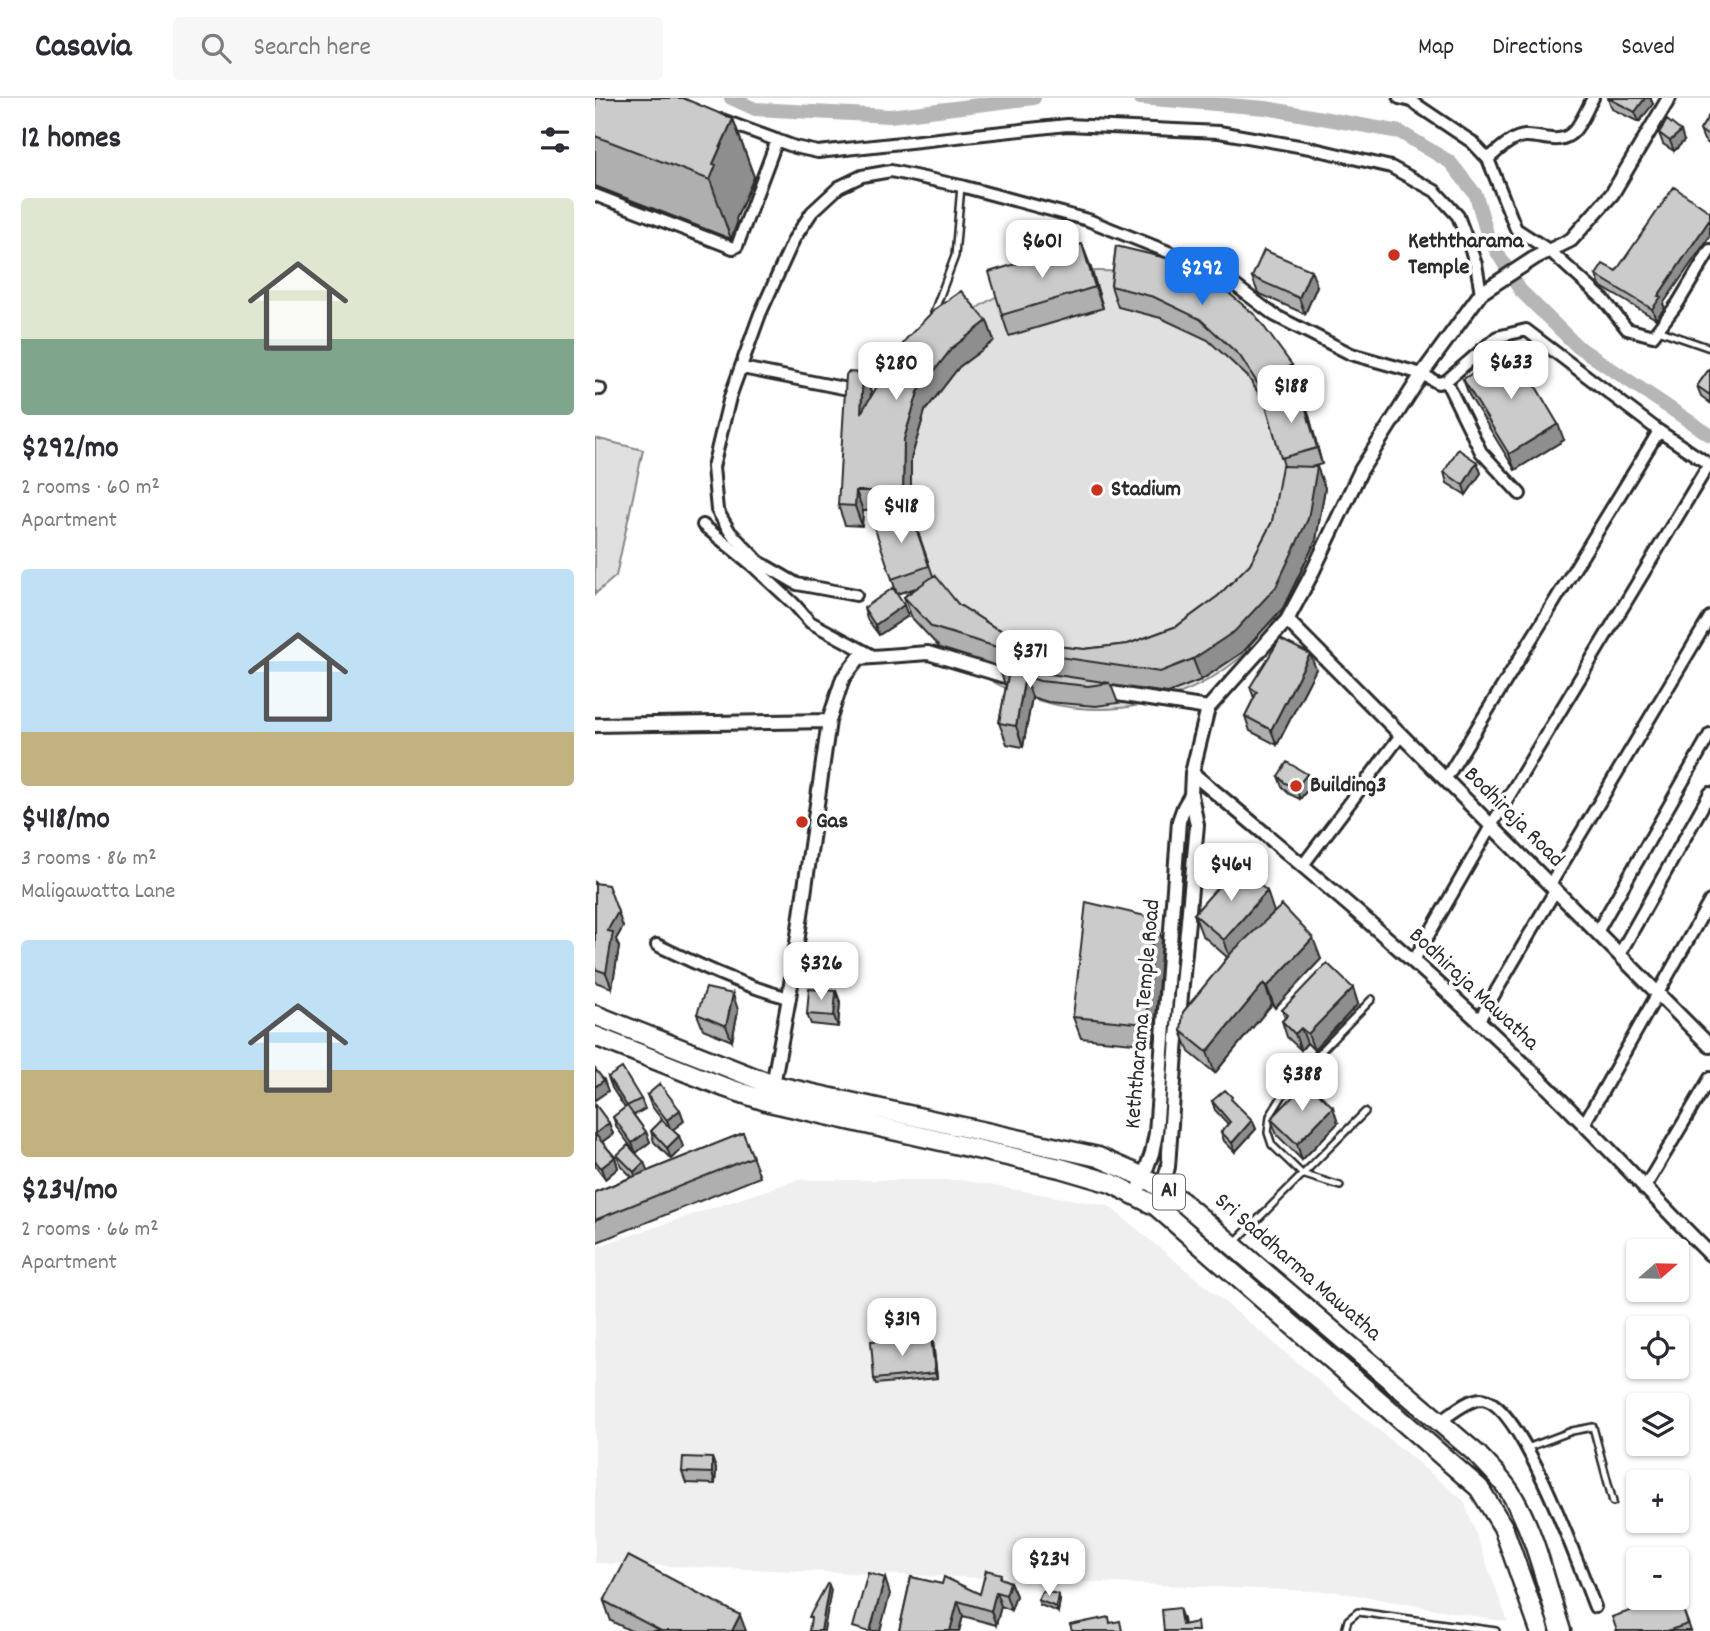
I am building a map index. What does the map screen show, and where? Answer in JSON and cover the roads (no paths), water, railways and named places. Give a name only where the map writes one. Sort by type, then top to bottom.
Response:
[{"type":"highway","name":"Sri Saddharma Mawatha","points":[[595,1015],[773,1085],[1098,1157],[1163,1188],[1232,1244],[1496,1474],[1515,1500],[1536,1551],[1561,1631]]},
{"type":"highway","name":"Sri Saddharma Mawatha","points":[[595,1036],[769,1102],[1060,1168],[1100,1179],[1156,1206],[1479,1488],[1503,1527],[1540,1631]]},
{"type":"street","points":[[1399,98],[1411,101],[1472,142],[1488,159],[1516,229],[1550,251],[1604,300],[1627,329],[1653,336],[1678,303],[1710,250]]},
{"type":"street","points":[[1488,159],[1512,139],[1525,136],[1556,140],[1565,137],[1574,131],[1593,98]]},
{"type":"street","name":"Keththarama Temple Road","points":[[1137,1195],[1157,1133],[1171,1038],[1190,901],[1197,825],[1191,795],[1192,773],[1208,708],[1287,620],[1361,470],[1422,374],[1481,293],[1536,257],[1571,240],[1612,194],[1669,98]]},
{"type":"street","points":[[716,118],[818,152],[1067,125],[1219,132],[1310,148],[1391,167],[1435,191],[1458,216],[1476,264],[1481,293]]},
{"type":"street","points":[[595,195],[733,248],[737,246],[777,140]]},
{"type":"street","points":[[856,595],[797,584],[759,562],[730,532],[717,510],[713,467],[730,397],[760,314],[794,239],[812,212],[839,187],[862,176],[891,172],[961,186],[1088,220],[1216,271],[1274,314],[1351,354],[1422,374],[1439,383],[1446,382],[1497,337],[1526,330],[1659,431],[1709,465],[1491,826],[1413,962]]},
{"type":"street","points":[[742,368],[848,389]]},
{"type":"street","points":[[1446,382],[1481,452],[1520,494]]},
{"type":"street","points":[[1445,780],[1659,431]]},
{"type":"street","points":[[703,525],[769,581],[810,622],[875,657]]},
{"type":"street","points":[[1478,1022],[1710,617]]},
{"type":"street","name":"Bodhiraja Road","points":[[1287,620],[1710,1046]]},
{"type":"street","points":[[773,1085],[789,998],[829,722],[843,678],[859,658],[928,653],[1006,678],[1031,682]]},
{"type":"street","points":[[1080,689],[1208,708]]},
{"type":"street","points":[[595,725],[829,722]]},
{"type":"street","points":[[1597,932],[1710,734]]},
{"type":"street","points":[[1303,865],[1401,735]]},
{"type":"street","name":"Bodhiraja Mawatha","points":[[1192,773],[1303,865],[1478,1022],[1584,1124],[1644,1189],[1710,1254]]},
{"type":"street","points":[[1619,955],[1710,793]]},
{"type":"street","name":"Keththarama Temple Road","points":[[1156,1206],[1168,1167],[1174,897],[1179,821],[1191,795]]},
{"type":"street","points":[[1174,897],[1190,901]]},
{"type":"street","points":[[1584,1124],[1710,901]]},
{"type":"street","points":[[657,945],[757,990],[789,998]]},
{"type":"street","points":[[1644,1189],[1710,1078]]},
{"type":"street","points":[[1439,1422],[1475,1400],[1493,1402],[1503,1411],[1541,1474],[1595,1607]]},
{"type":"lane","points":[[930,318],[937,307],[955,256],[961,186]]},
{"type":"lane","points":[[1658,330],[1710,348]]},
{"type":"lane","points":[[1340,1186],[1303,1174],[1272,1145],[1268,1133],[1270,1116],[1291,1082],[1372,999]]},
{"type":"lane","points":[[1232,1244],[1365,1112]]},
{"type":"lane","points":[[1526,1449],[1572,1431],[1593,1427],[1613,1502]]},
{"type":"lane","points":[[1345,1631],[1348,1620],[1358,1612],[1496,1631]]},
{"type":"waterway","points":[[731,98],[755,109],[890,116],[1034,98]]},
{"type":"waterway","points":[[1140,98],[1266,108],[1400,132],[1450,162],[1476,195],[1488,237],[1520,290],[1577,346],[1710,435]]},
{"type":"place","name":"Keththarama Temple","points":[[1394,255]]},
{"type":"place","name":"Stadium","points":[[1097,490]]},
{"type":"place","name":"Building3","points":[[1296,786]]},
{"type":"place","name":"Gas","points":[[802,822]]}]
